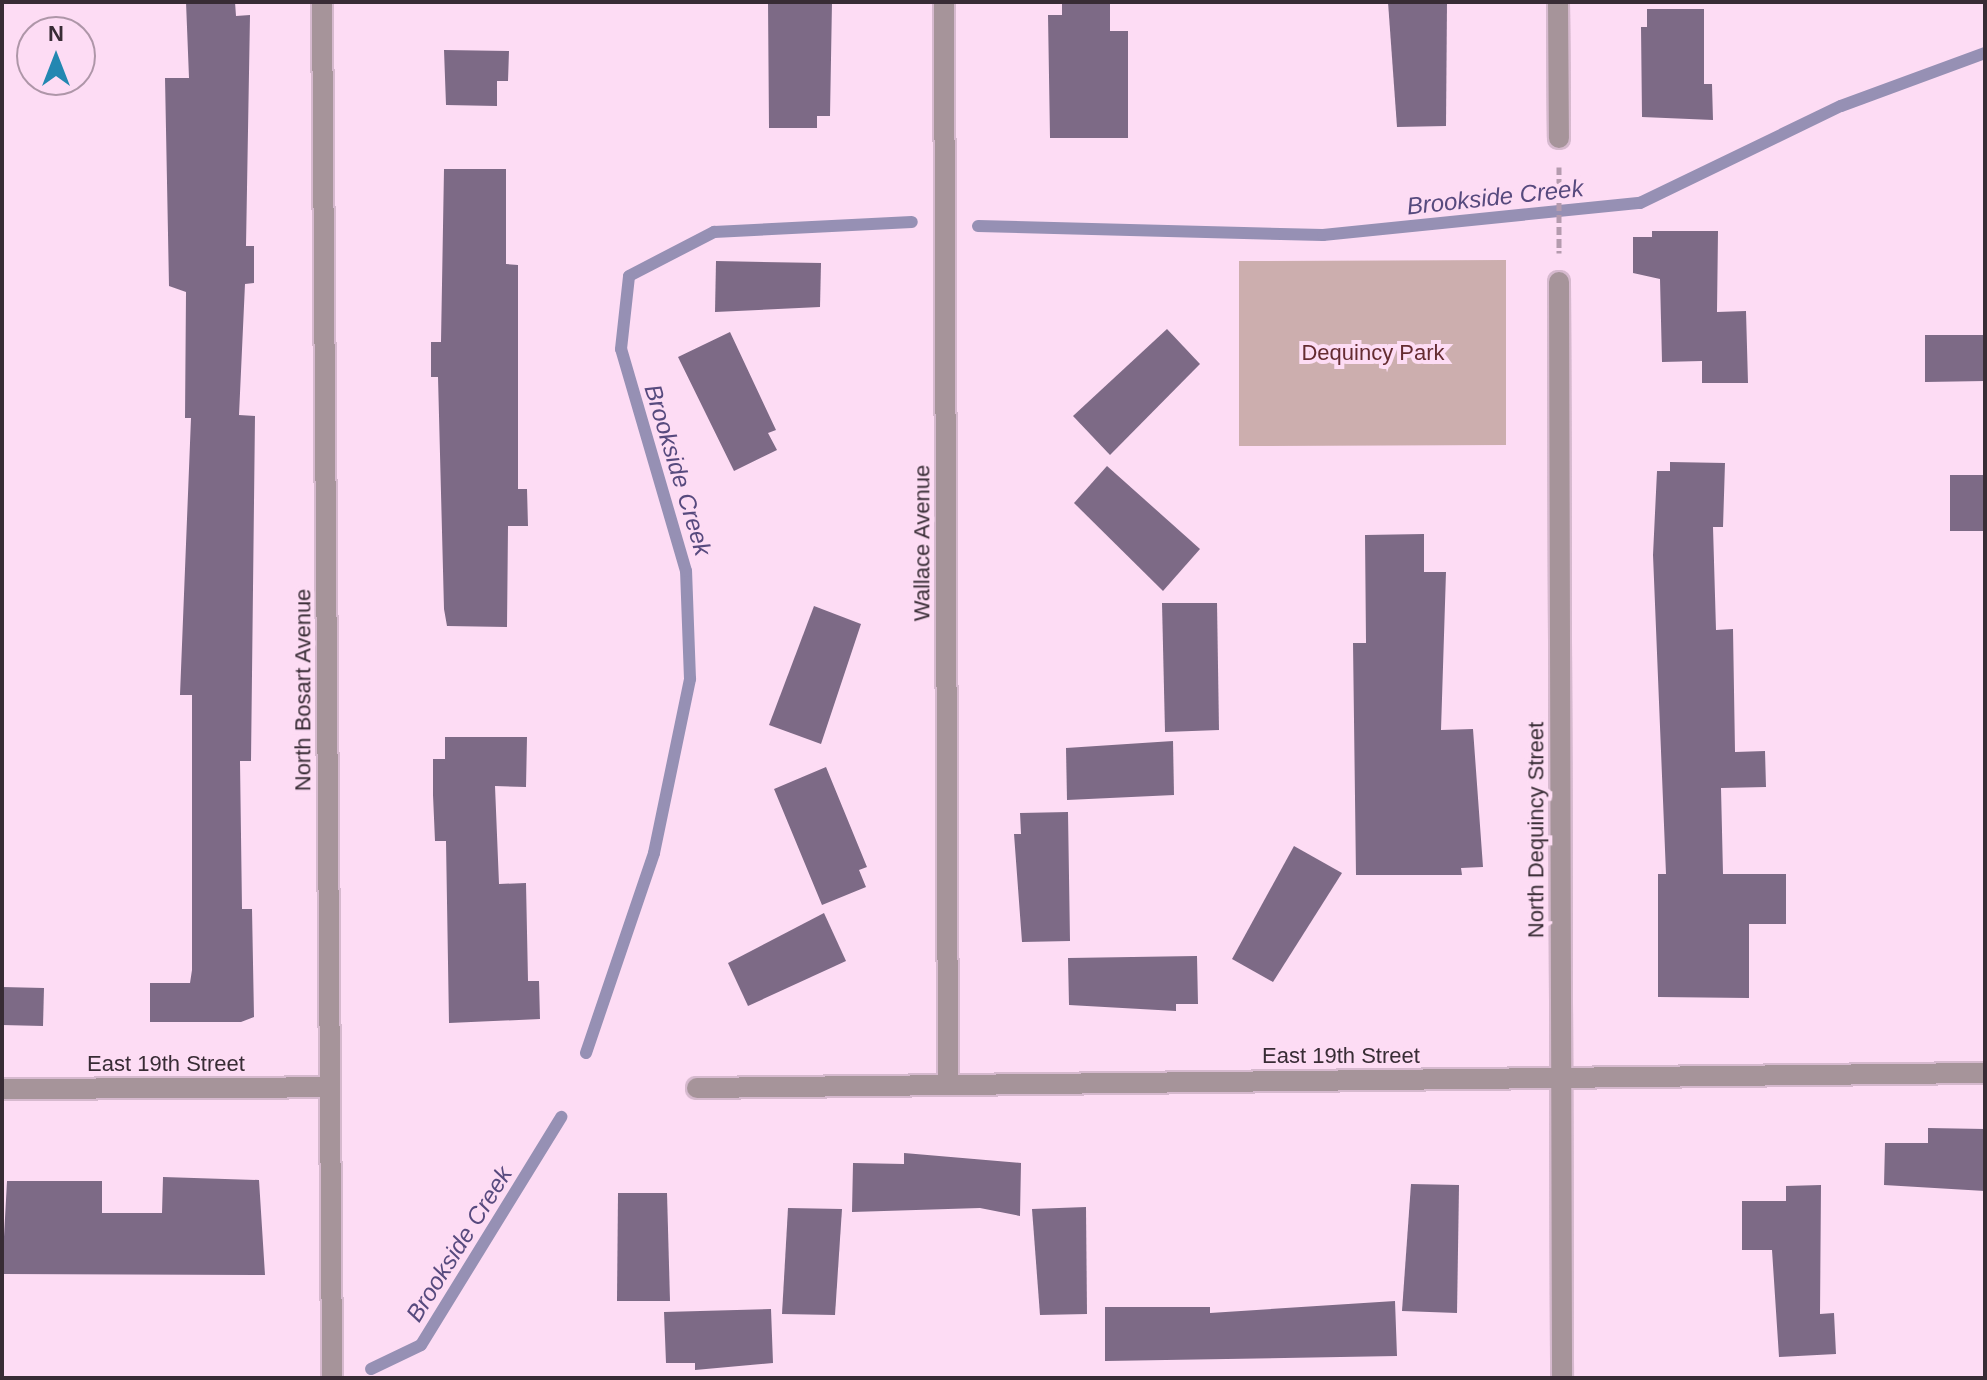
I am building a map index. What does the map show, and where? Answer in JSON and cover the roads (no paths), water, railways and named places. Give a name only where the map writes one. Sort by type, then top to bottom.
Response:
[{"type":"street","name":"North Bosart Avenue","points":[[322,2],[332,1378]]},
{"type":"street","name":"Wallace Avenue","points":[[944,2],[948,1083]]},
{"type":"street","points":[[1558,2],[1559,138]]},
{"type":"street","name":"North Dequincy Street","points":[[1559,282],[1562,1378]]},
{"type":"street","name":"East 19th Street","points":[[697,1088],[1985,1073]]},
{"type":"street","name":"East 19th Street","points":[[2,1089],[330,1087]]},
{"type":"waterway","name":"Brookside Creek","points":[[978,226],[1323,235],[1640,203],[1841,106],[1985,53]]},
{"type":"waterway","name":"Brookside Creek","points":[[586,1053],[654,853],[690,679],[686,571],[621,349],[629,276],[714,232],[912,222]]},
{"type":"waterway","name":"Brookside Creek","points":[[371,1369],[421,1345],[561,1117]]},
{"type":"park label","name":"Dequincy Park","points":[[1373,353]]}]
